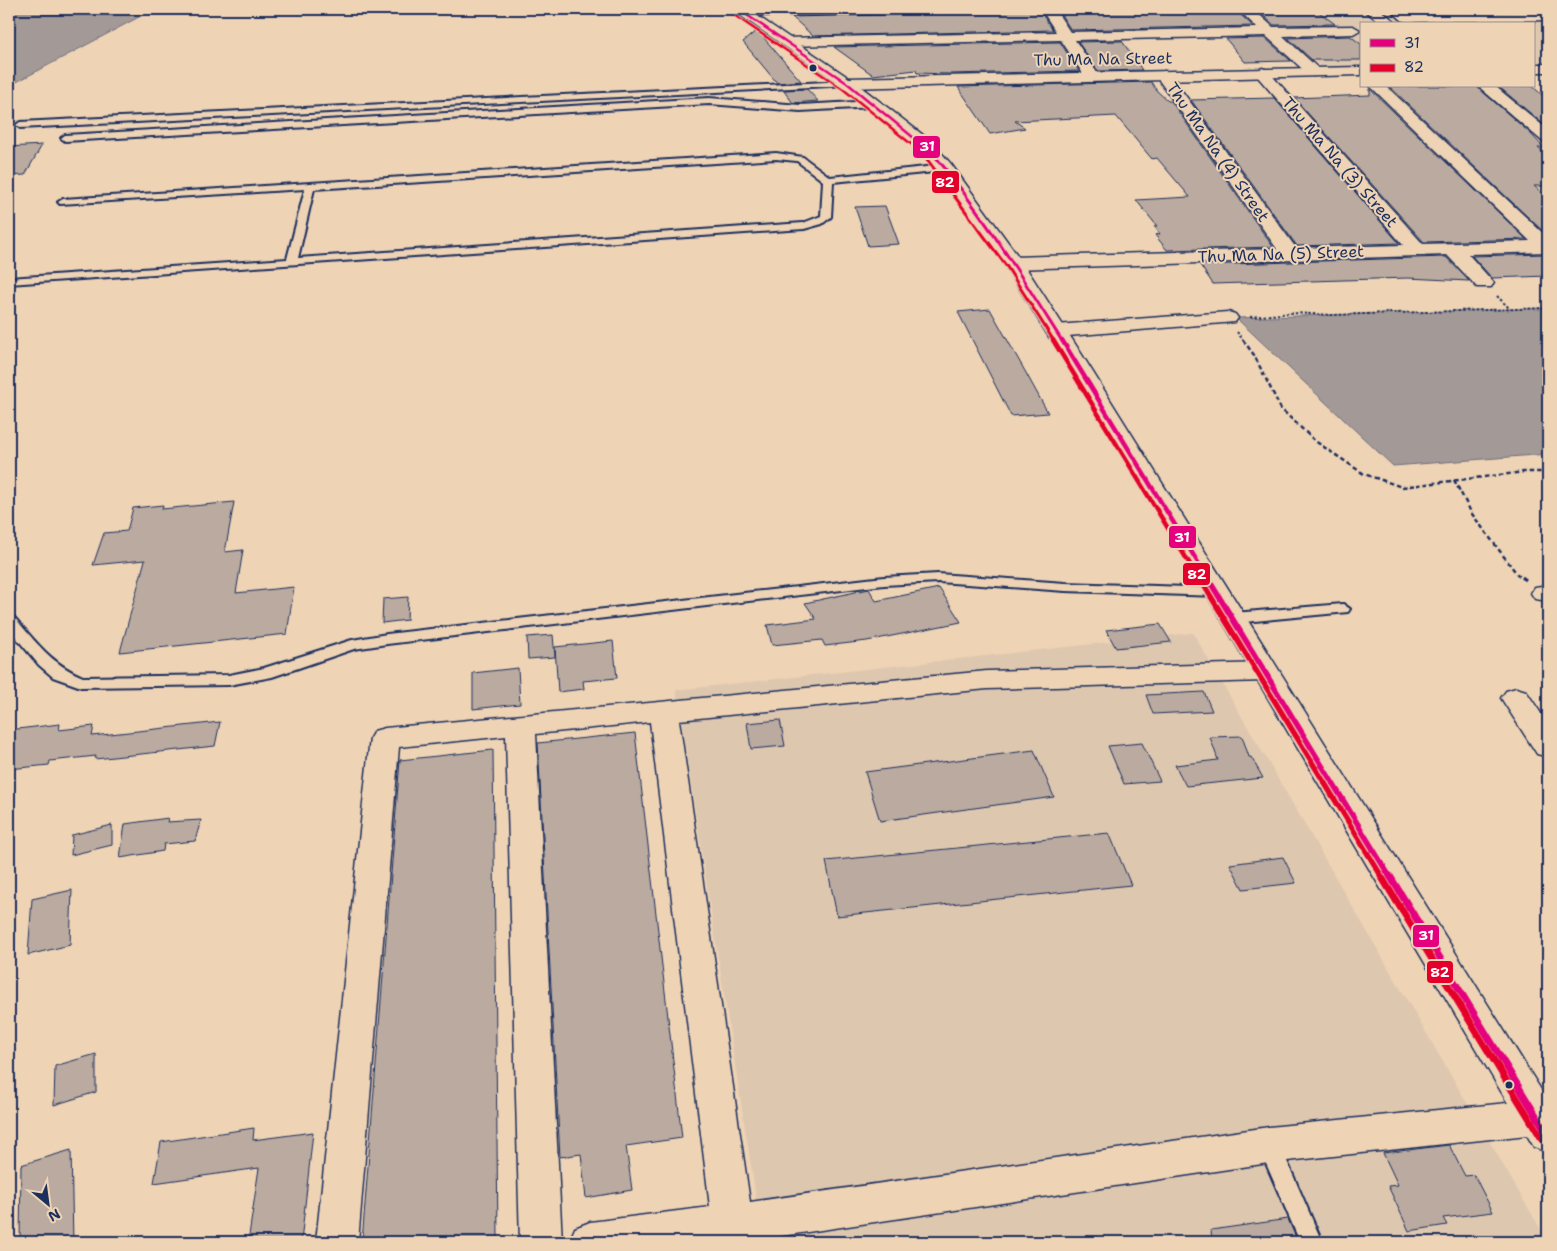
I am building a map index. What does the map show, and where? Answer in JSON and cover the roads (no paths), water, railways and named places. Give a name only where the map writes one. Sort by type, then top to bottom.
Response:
[{"type":"street","points":[[740,10],[904,9]]},
{"type":"street","points":[[1048,9],[1092,77]]},
{"type":"street","points":[[1245,9],[1314,72]]},
{"type":"street","points":[[1370,9],[1389,22]]},
{"type":"street","points":[[1396,9],[1408,18],[1548,16]]},
{"type":"street","points":[[590,1242],[733,1233],[1269,1145],[1542,1118],[1056,331],[1013,263],[945,168],[926,146],[847,83],[740,10]]},
{"type":"street","points":[[785,42],[1353,30]]},
{"type":"street","points":[[1534,68],[1548,68]]},
{"type":"street","name":"Thu Ma Na Street","points":[[847,83],[1360,71]]},
{"type":"street","name":"Thu Ma Na (3) Street","points":[[1262,73],[1418,250]]},
{"type":"street","name":"Thu Ma Na (4) Street","points":[[1164,76],[1290,254]]},
{"type":"street","points":[[1379,88],[1547,246]]},
{"type":"street","points":[[1487,88],[1548,138]]},
{"type":"street","name":"Thu Ma Na (5) Street","points":[[1013,263],[1547,246]]},
{"type":"street","points":[[1452,249],[1484,283]]},
{"type":"street","points":[[1056,331],[1228,318]]},
{"type":"street","points":[[336,1242],[385,738],[987,680],[1265,672]]},
{"type":"street","points":[[1516,698],[1548,747]]},
{"type":"street","points":[[663,712],[733,1233]]},
{"type":"street","points":[[521,725],[541,1242]]},
{"type":"lane","points":[[20,125],[847,83]]},
{"type":"lane","points":[[65,138],[699,101],[723,101],[800,108],[874,104]]},
{"type":"lane","points":[[64,202],[776,156],[800,160],[828,180],[945,168]]},
{"type":"lane","points":[[9,281],[804,226],[818,222],[826,217],[828,180]]},
{"type":"lane","points":[[292,261],[310,187]]},
{"type":"lane","points":[[9,620],[44,662],[59,673],[81,682],[229,680],[266,673],[352,645],[386,638],[884,581],[938,578],[1064,587],[1218,592]]},
{"type":"lane","points":[[1234,618],[1343,609]]},
{"type":"lane","points":[[1269,1145],[1311,1242]]}]
